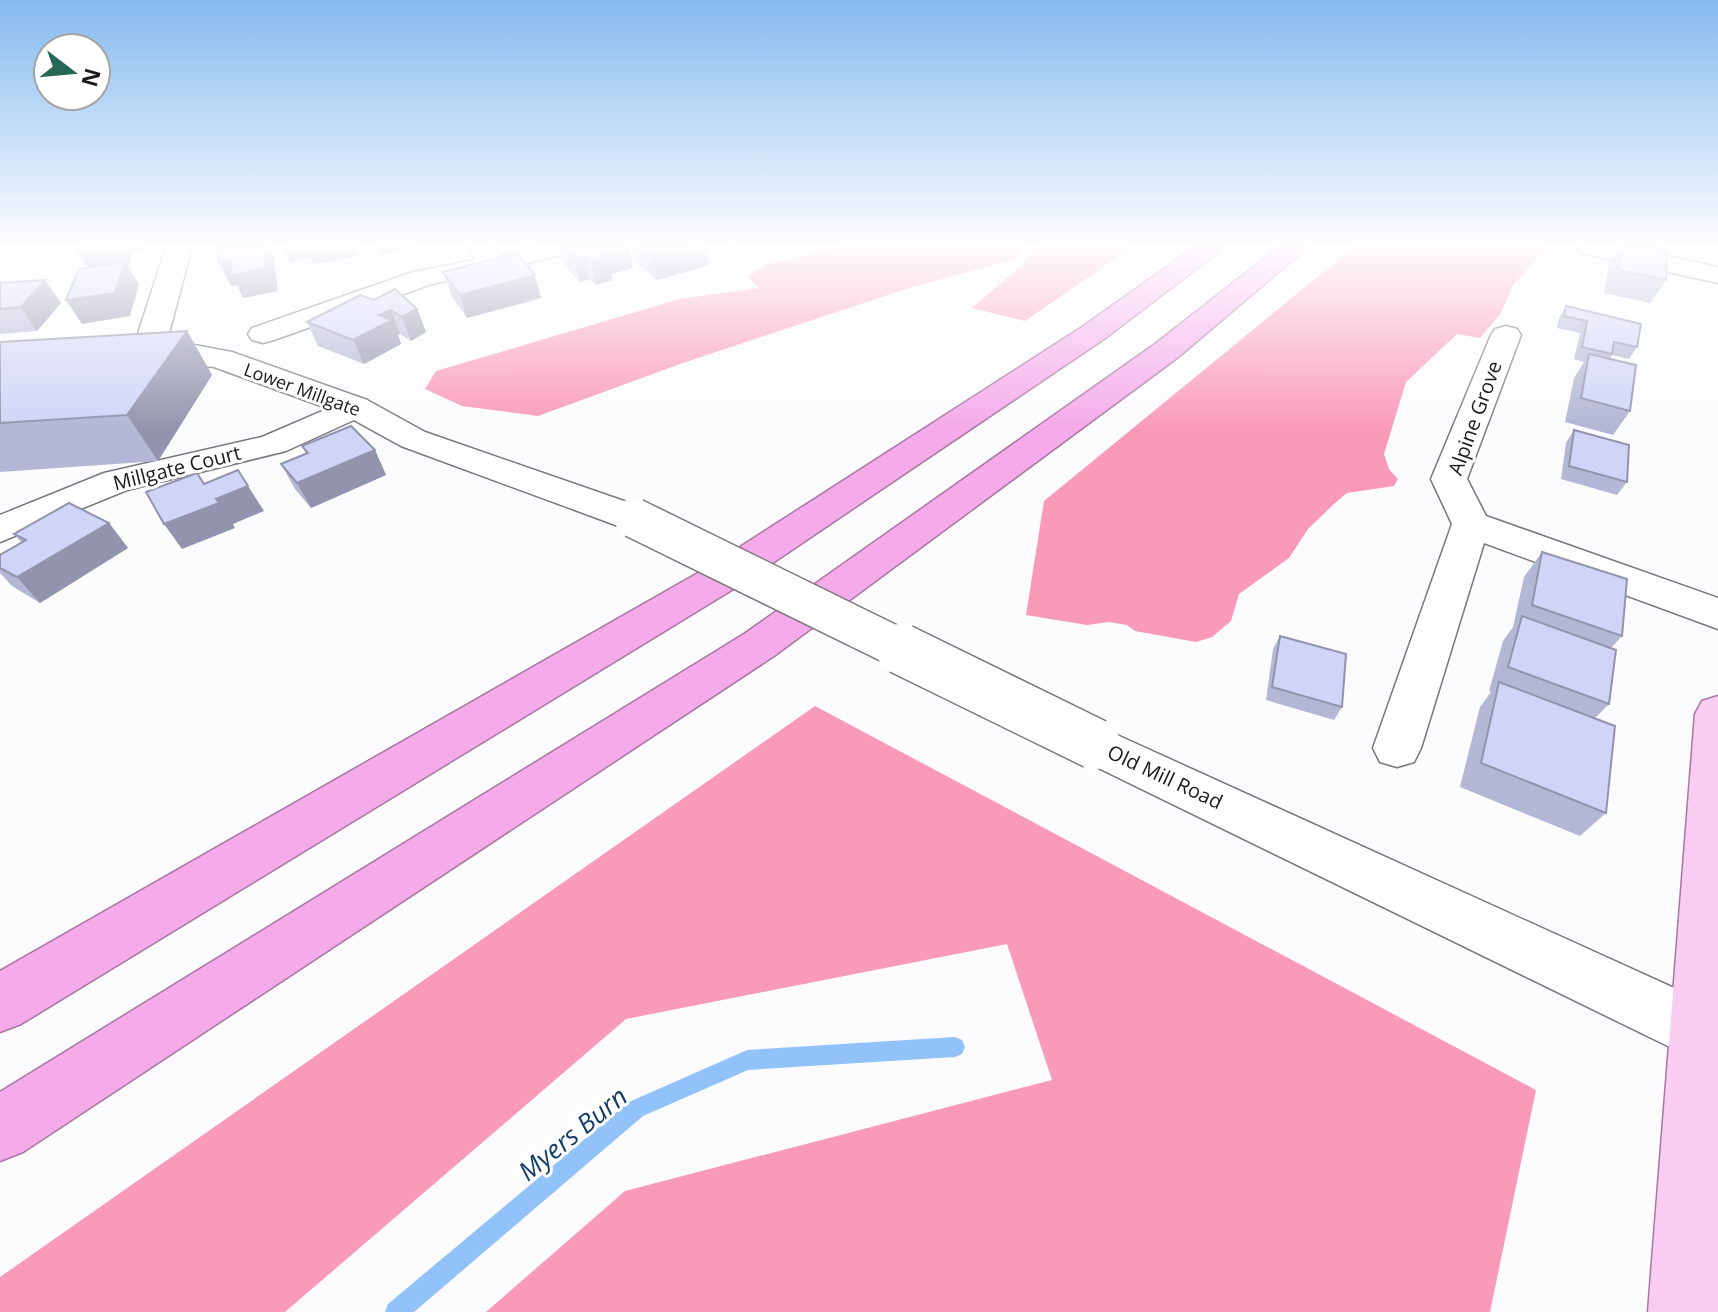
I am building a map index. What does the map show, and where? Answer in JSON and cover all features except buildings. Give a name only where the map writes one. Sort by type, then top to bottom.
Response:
[{"type":"highway","points":[[0,1003],[726,575],[1127,308]]},
{"type":"highway","points":[[0,1129],[759,645],[1166,351],[1219,308]]},
{"type":"main road","points":[[1684,1312],[1718,714]]},
{"type":"street","name":"Lower Millgate","points":[[152,308],[133,353],[189,353],[221,359],[355,407],[413,439],[634,518]]},
{"type":"street","points":[[263,334],[337,308]]},
{"type":"street","name":"Alpine Grove","points":[[1471,524],[1449,479],[1506,335]]},
{"type":"street","name":"Millgate Court","points":[[0,529],[117,481],[196,465],[274,444],[355,407]]},
{"type":"street","name":"Old Mill Road","points":[[634,518],[1095,744],[1699,1030]]},
{"type":"street","points":[[1397,748],[1471,524],[1718,614]]},
{"type":"shaded area","points":[[649,308],[848,308],[680,364],[538,416],[462,406],[425,389],[436,371]]},
{"type":"shaded area","points":[[973,308],[1043,308],[1025,321]]},
{"type":"shaded area","points":[[1279,308],[1503,308],[1480,338],[1457,334],[1406,382],[1384,454],[1389,469],[1398,479],[1394,486],[1347,493],[1308,529],[1289,558],[1239,594],[1231,621],[1212,637],[1196,642],[1135,631],[1127,625],[1109,622],[1087,625],[1026,615],[1044,501]]},
{"type":"shaded area","points":[[815,706],[1536,1090],[1490,1312],[486,1312],[625,1191],[1052,1080],[1007,944],[626,1019],[285,1312],[0,1312],[0,1277]]},
{"type":"waterway","name":"Myers Burn","points":[[396,1312],[636,1109],[747,1060],[955,1047]]}]
